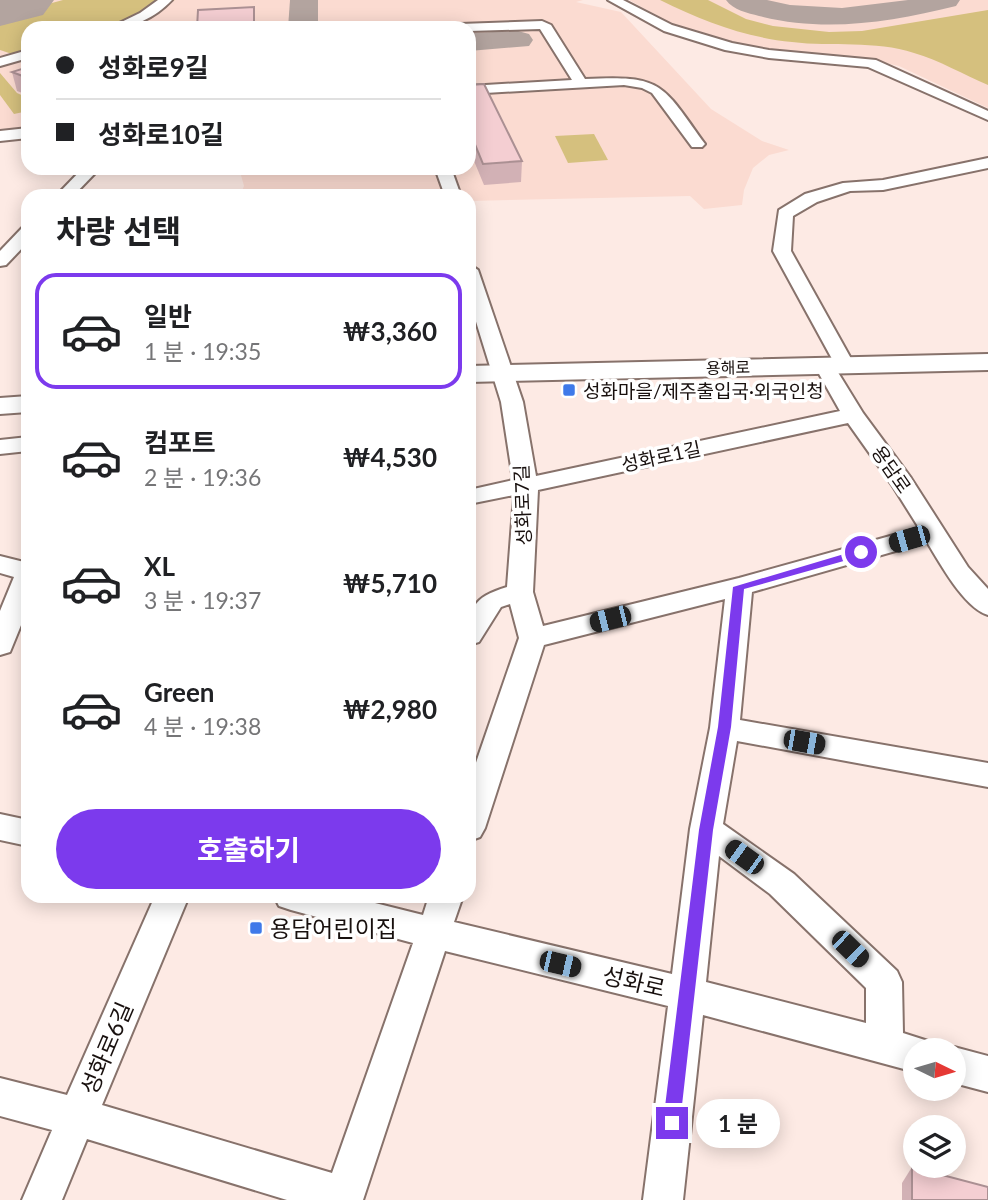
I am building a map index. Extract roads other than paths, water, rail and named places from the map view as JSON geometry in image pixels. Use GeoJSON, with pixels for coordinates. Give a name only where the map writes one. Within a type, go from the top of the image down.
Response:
{"type":"FeatureCollection","features":[{"type":"Feature","properties":{"kind":"main road","name":"용해로"},"geometry":{"type":"LineString","coordinates":[[476,374],[988,362]]}},
{"type":"Feature","properties":{"kind":"main road"},"geometry":{"type":"LineString","coordinates":[[0,406],[21,404]]}},
{"type":"Feature","properties":{"kind":"street"},"geometry":{"type":"LineString","coordinates":[[132,21],[166,0]]}},
{"type":"Feature","properties":{"kind":"street"},"geometry":{"type":"LineString","coordinates":[[614,0],[668,29],[730,47],[769,54],[871,63],[988,116]]}},
{"type":"Feature","properties":{"kind":"street"},"geometry":{"type":"LineString","coordinates":[[642,0],[691,24],[729,36],[785,45],[858,50],[897,58]]}},
{"type":"Feature","properties":{"kind":"street"},"geometry":{"type":"LineString","coordinates":[[476,28],[547,28],[581,83]]}},
{"type":"Feature","properties":{"kind":"street"},"geometry":{"type":"LineString","coordinates":[[0,62],[21,56]]}},
{"type":"Feature","properties":{"kind":"street"},"geometry":{"type":"LineString","coordinates":[[476,90],[581,83],[635,82],[653,86],[697,144]]}},
{"type":"Feature","properties":{"kind":"street","name":"용담로"},"geometry":{"type":"LineString","coordinates":[[988,163],[883,185],[849,186],[811,198],[785,214],[782,251],[834,364],[853,415],[959,573],[988,606]]}},
{"type":"Feature","properties":{"kind":"street"},"geometry":{"type":"LineString","coordinates":[[71,189],[85,175]]}},
{"type":"Feature","properties":{"kind":"street"},"geometry":{"type":"LineString","coordinates":[[0,261],[21,239]]}},
{"type":"Feature","properties":{"kind":"street","name":"성화로7길"},"geometry":{"type":"LineString","coordinates":[[476,290],[512,402],[526,486],[520,593],[533,638]]}},
{"type":"Feature","properties":{"kind":"street","name":"성화로1길"},"geometry":{"type":"LineString","coordinates":[[476,496],[853,415]]}},
{"type":"Feature","properties":{"kind":"street"},"geometry":{"type":"LineString","coordinates":[[0,447],[21,445]]}},
{"type":"Feature","properties":{"kind":"street"},"geometry":{"type":"LineString","coordinates":[[476,807],[533,638],[739,587],[934,532]]}},
{"type":"Feature","properties":{"kind":"street"},"geometry":{"type":"LineString","coordinates":[[0,564],[21,571]]}},
{"type":"Feature","properties":{"kind":"street"},"geometry":{"type":"LineString","coordinates":[[663,1200],[706,830],[725,727],[739,587]]}},
{"type":"Feature","properties":{"kind":"street"},"geometry":{"type":"LineString","coordinates":[[0,645],[21,591]]}},
{"type":"Feature","properties":{"kind":"street"},"geometry":{"type":"LineString","coordinates":[[476,625],[492,601],[520,593]]}},
{"type":"Feature","properties":{"kind":"street"},"geometry":{"type":"LineString","coordinates":[[725,727],[988,775]]}},
{"type":"Feature","properties":{"kind":"street"},"geometry":{"type":"LineString","coordinates":[[0,827],[21,832]]}},
{"type":"Feature","properties":{"kind":"street"},"geometry":{"type":"LineString","coordinates":[[706,830],[782,884],[884,982],[900,1049]]}},
{"type":"Feature","properties":{"kind":"street","name":"성화로6길"},"geometry":{"type":"LineString","coordinates":[[43,1200],[169,903]]}},
{"type":"Feature","properties":{"kind":"street","name":"성화로"},"geometry":{"type":"LineString","coordinates":[[317,903],[900,1049]]}},
{"type":"Feature","properties":{"kind":"street"},"geometry":{"type":"LineString","coordinates":[[0,1097],[77,1117],[343,1199],[444,903]]}},
{"type":"Feature","properties":{"kind":"street"},"geometry":{"type":"LineString","coordinates":[[966,1068],[988,1074]]}},
{"type":"Feature","properties":{"kind":"lane"},"geometry":{"type":"LineString","coordinates":[[0,136],[21,134]]}},
{"type":"Feature","properties":{"kind":"place","name":"성화마을/제주출입국·외국인청"},"geometry":{"type":"Point","coordinates":[569,390]}},
{"type":"Feature","properties":{"kind":"place","name":"용담어린이집"},"geometry":{"type":"Point","coordinates":[256,928]}}]}
